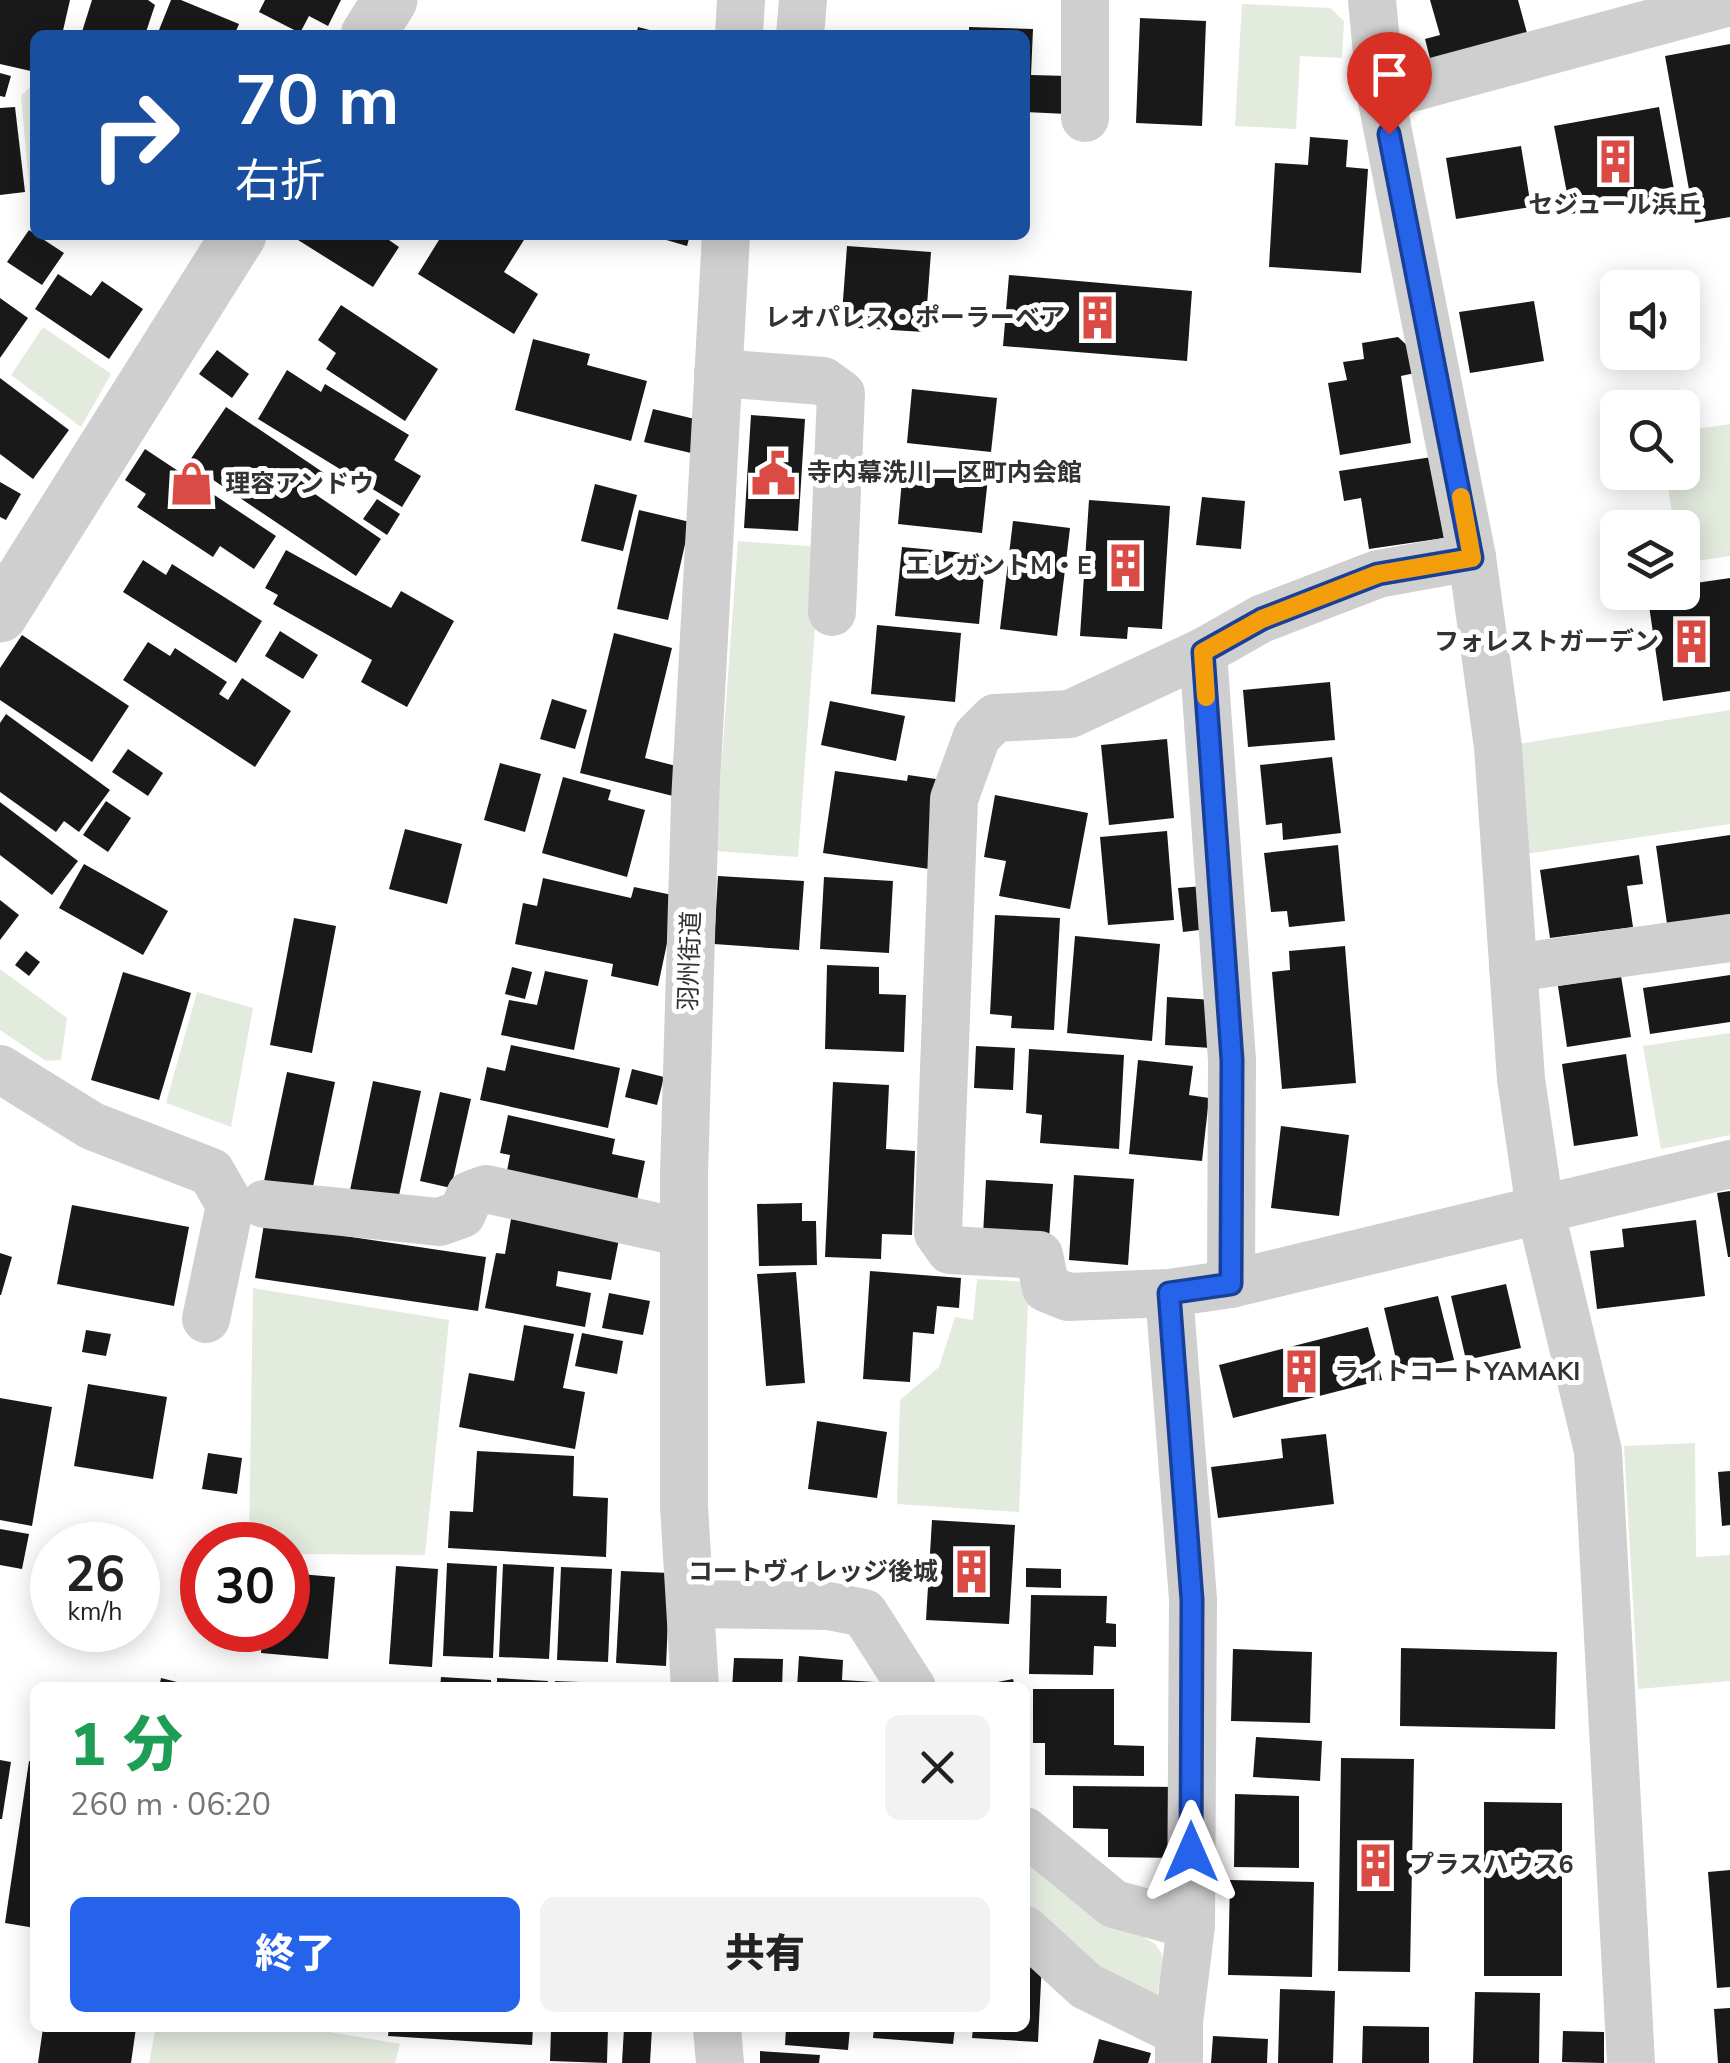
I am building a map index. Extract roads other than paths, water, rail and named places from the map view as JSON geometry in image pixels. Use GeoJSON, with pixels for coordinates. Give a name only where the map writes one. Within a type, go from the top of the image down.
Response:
{"type":"FeatureCollection","features":[{"type":"Feature","properties":{"kind":"street"},"geometry":{"type":"LineString","coordinates":[[371,30],[390,0]]}},
{"type":"Feature","properties":{"kind":"street"},"geometry":{"type":"LineString","coordinates":[[739,30],[741,0]]}},
{"type":"Feature","properties":{"kind":"street"},"geometry":{"type":"LineString","coordinates":[[800,30],[803,0]]}},
{"type":"Feature","properties":{"kind":"street"},"geometry":{"type":"LineString","coordinates":[[1084,118],[1086,0]]}},
{"type":"Feature","properties":{"kind":"street"},"geometry":{"type":"LineString","coordinates":[[1372,0],[1381,96],[1472,558],[1498,747],[1521,1079],[1540,1209],[1598,1452],[1630,2063]]}},
{"type":"Feature","properties":{"kind":"street"},"geometry":{"type":"LineString","coordinates":[[1381,96],[1730,2]]}},
{"type":"Feature","properties":{"kind":"street"},"geometry":{"type":"LineString","coordinates":[[0,615],[236,240]]}},
{"type":"Feature","properties":{"kind":"street","name":"羽州街道"},"geometry":{"type":"LineString","coordinates":[[695,1682],[684,1506],[684,1233],[695,802],[726,240]]}},
{"type":"Feature","properties":{"kind":"street"},"geometry":{"type":"LineString","coordinates":[[718,373],[823,381],[841,394],[832,612]]}},
{"type":"Feature","properties":{"kind":"street"},"geometry":{"type":"LineString","coordinates":[[1472,558],[1378,574],[1262,619],[1203,652],[1070,714],[995,718],[977,736],[954,799],[938,1233],[950,1250],[1039,1255],[1046,1288],[1068,1297],[1169,1293],[1231,1284],[1730,1164]]}},
{"type":"Feature","properties":{"kind":"street"},"geometry":{"type":"LineString","coordinates":[[1203,652],[1232,1060],[1231,1284]]}},
{"type":"Feature","properties":{"kind":"street"},"geometry":{"type":"LineString","coordinates":[[1512,968],[1730,938]]}},
{"type":"Feature","properties":{"kind":"street"},"geometry":{"type":"LineString","coordinates":[[0,1069],[92,1126],[211,1172],[230,1205],[206,1319]]}},
{"type":"Feature","properties":{"kind":"street"},"geometry":{"type":"LineString","coordinates":[[264,1204],[440,1222],[462,1214],[470,1196],[486,1189],[684,1233]]}},
{"type":"Feature","properties":{"kind":"street"},"geometry":{"type":"LineString","coordinates":[[1030,1935],[1086,1986],[1179,2047],[1190,1924],[1192,1600],[1169,1293]]}},
{"type":"Feature","properties":{"kind":"street"},"geometry":{"type":"LineString","coordinates":[[691,1604],[829,1606],[864,1613],[908,1682]]}},
{"type":"Feature","properties":{"kind":"street"},"geometry":{"type":"LineString","coordinates":[[1030,1835],[1114,1904],[1190,1924]]}},
{"type":"Feature","properties":{"kind":"street"},"geometry":{"type":"LineString","coordinates":[[717,2032],[720,2063]]}},
{"type":"Feature","properties":{"kind":"place","name":"セジュール浜丘"},"geometry":{"type":"Point","coordinates":[1615,161]}},
{"type":"Feature","properties":{"kind":"place","name":"レオパレス・ポーラーベア"},"geometry":{"type":"Point","coordinates":[1098,318]}},
{"type":"Feature","properties":{"kind":"place","name":"寺内幕洗川一区町内会館"},"geometry":{"type":"Point","coordinates":[774,473]}},
{"type":"Feature","properties":{"kind":"place","name":"理容アンドウ"},"geometry":{"type":"Point","coordinates":[192,484]}},
{"type":"Feature","properties":{"kind":"place","name":"エレガントM・E"},"geometry":{"type":"Point","coordinates":[1125,566]}},
{"type":"Feature","properties":{"kind":"place","name":"フォレストガーデン"},"geometry":{"type":"Point","coordinates":[1692,642]}},
{"type":"Feature","properties":{"kind":"place","name":"ライトコートYAMAKI"},"geometry":{"type":"Point","coordinates":[1301,1372]}},
{"type":"Feature","properties":{"kind":"place","name":"コートヴィレッジ後城"},"geometry":{"type":"Point","coordinates":[971,1572]}},
{"type":"Feature","properties":{"kind":"place","name":"プラスハウス6"},"geometry":{"type":"Point","coordinates":[1376,1865]}}]}
